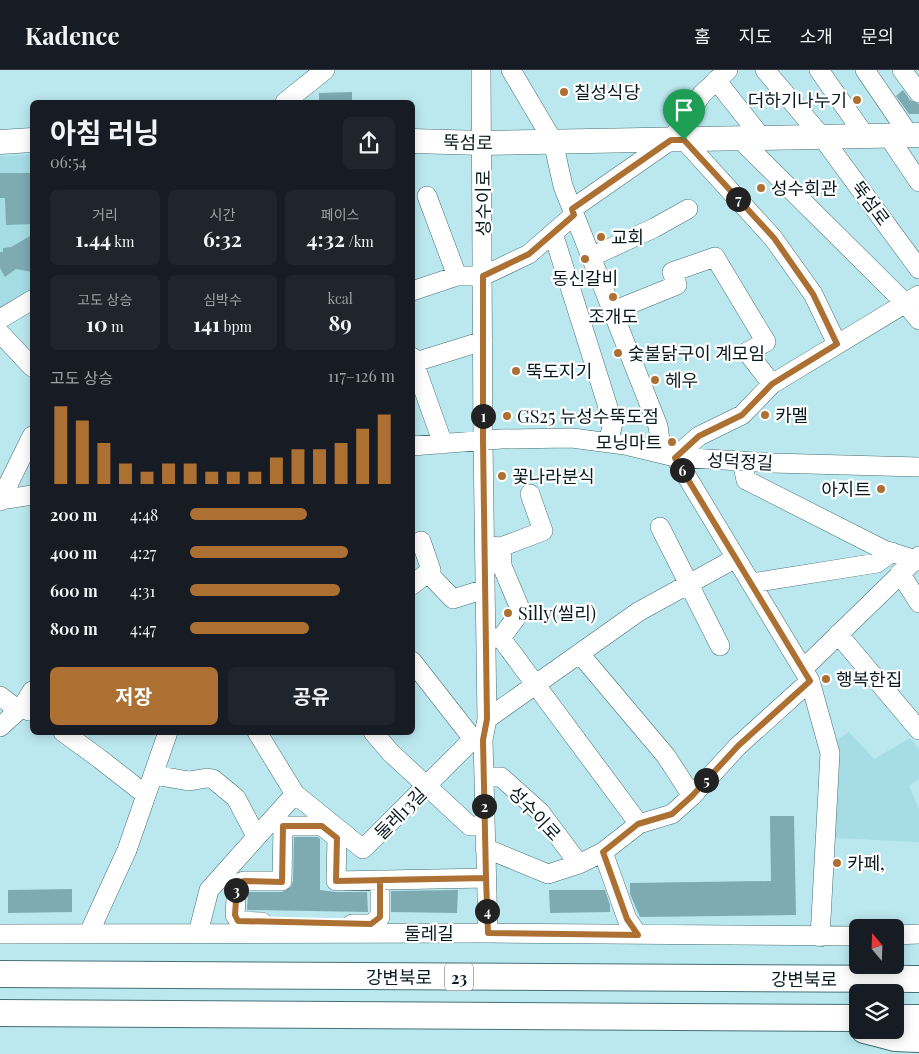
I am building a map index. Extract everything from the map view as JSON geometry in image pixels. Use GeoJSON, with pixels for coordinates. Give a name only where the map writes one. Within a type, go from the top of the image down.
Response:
{"type":"FeatureCollection","features":[{"type":"Feature","properties":{"kind":"highway","name":"강변북로"},"geometry":{"type":"LineString","coordinates":[[0,974],[916,979]]}},
{"type":"Feature","properties":{"kind":"highway","name":"23"},"geometry":{"type":"LineString","coordinates":[[0,1012],[822,1018],[849,1026]]}},
{"type":"Feature","properties":{"kind":"highway"},"geometry":{"type":"LineString","coordinates":[[822,1018],[849,1018]]}},
{"type":"Feature","properties":{"kind":"highway"},"geometry":{"type":"LineString","coordinates":[[904,1018],[919,1018]]}},
{"type":"Feature","properties":{"kind":"highway"},"geometry":{"type":"LineString","coordinates":[[904,1038],[919,1039]]}},
{"type":"Feature","properties":{"kind":"main road","name":"뚝섬로"},"geometry":{"type":"LineString","coordinates":[[415,141],[483,143],[896,136]]}},
{"type":"Feature","properties":{"kind":"main road"},"geometry":{"type":"LineString","coordinates":[[0,142],[30,140]]}},
{"type":"Feature","properties":{"kind":"street"},"geometry":{"type":"LineString","coordinates":[[288,100],[325,70]]}},
{"type":"Feature","properties":{"kind":"street","name":"성수이로"},"geometry":{"type":"LineString","coordinates":[[482,70],[483,441],[493,547],[485,589],[493,638],[487,719],[478,740],[484,777],[488,933]]}},
{"type":"Feature","properties":{"kind":"street"},"geometry":{"type":"LineString","coordinates":[[511,70],[553,141],[563,186],[658,426],[668,456],[736,558],[807,675],[830,753],[820,937]]}},
{"type":"Feature","properties":{"kind":"street"},"geometry":{"type":"LineString","coordinates":[[764,70],[822,137]]}},
{"type":"Feature","properties":{"kind":"street"},"geometry":{"type":"LineString","coordinates":[[819,70],[896,136]]}},
{"type":"Feature","properties":{"kind":"street"},"geometry":{"type":"LineString","coordinates":[[865,70],[919,182]]}},
{"type":"Feature","properties":{"kind":"street"},"geometry":{"type":"LineString","coordinates":[[902,70],[919,93]]}},
{"type":"Feature","properties":{"kind":"street"},"geometry":{"type":"LineString","coordinates":[[415,289],[456,276],[483,276],[529,254],[554,233],[573,212],[677,140],[702,94],[722,75],[751,138],[912,299],[919,320]]}},
{"type":"Feature","properties":{"kind":"street","name":"뚝섬로"},"geometry":{"type":"LineString","coordinates":[[822,137],[919,269]]}},
{"type":"Feature","properties":{"kind":"street"},"geometry":{"type":"LineString","coordinates":[[677,140],[774,238],[813,294],[837,344]]}},
{"type":"Feature","properties":{"kind":"street"},"geometry":{"type":"LineString","coordinates":[[427,196],[456,276]]}},
{"type":"Feature","properties":{"kind":"street"},"geometry":{"type":"LineString","coordinates":[[591,257],[654,228],[688,209]]}},
{"type":"Feature","properties":{"kind":"street"},"geometry":{"type":"LineString","coordinates":[[554,233],[613,423],[608,443]]}},
{"type":"Feature","properties":{"kind":"street"},"geometry":{"type":"LineString","coordinates":[[613,311],[677,285],[672,272],[715,256],[766,342],[747,352],[772,384]]}},
{"type":"Feature","properties":{"kind":"street"},"geometry":{"type":"LineString","coordinates":[[668,456],[699,436],[742,415],[772,384],[912,299]]}},
{"type":"Feature","properties":{"kind":"street"},"geometry":{"type":"LineString","coordinates":[[0,319],[30,301]]}},
{"type":"Feature","properties":{"kind":"street"},"geometry":{"type":"LineString","coordinates":[[0,333],[30,365]]}},
{"type":"Feature","properties":{"kind":"street"},"geometry":{"type":"LineString","coordinates":[[415,359],[483,341]]}},
{"type":"Feature","properties":{"kind":"street"},"geometry":{"type":"LineString","coordinates":[[415,365],[444,444]]}},
{"type":"Feature","properties":{"kind":"street","name":"성덕정길"},"geometry":{"type":"LineString","coordinates":[[415,446],[572,438],[608,443],[668,456],[742,461],[919,467]]}},
{"type":"Feature","properties":{"kind":"street"},"geometry":{"type":"LineString","coordinates":[[1,499],[30,440]]}},
{"type":"Feature","properties":{"kind":"street"},"geometry":{"type":"LineString","coordinates":[[742,461],[746,480],[892,552],[917,559]]}},
{"type":"Feature","properties":{"kind":"street"},"geometry":{"type":"LineString","coordinates":[[530,494],[543,531],[493,547],[521,611],[493,638],[536,686],[638,824]]}},
{"type":"Feature","properties":{"kind":"street"},"geometry":{"type":"LineString","coordinates":[[1,499],[30,495]]}},
{"type":"Feature","properties":{"kind":"street"},"geometry":{"type":"LineString","coordinates":[[660,527],[720,646]]}},
{"type":"Feature","properties":{"kind":"street"},"geometry":{"type":"LineString","coordinates":[[418,576],[431,570],[421,541]]}},
{"type":"Feature","properties":{"kind":"street"},"geometry":{"type":"LineString","coordinates":[[752,584],[877,563],[892,552]]}},
{"type":"Feature","properties":{"kind":"street"},"geometry":{"type":"LineString","coordinates":[[487,719],[638,612],[736,558]]}},
{"type":"Feature","properties":{"kind":"street"},"geometry":{"type":"LineString","coordinates":[[485,848],[548,874],[579,864],[603,852],[638,824],[672,814],[692,796],[807,675],[838,634],[900,573],[917,559]]}},
{"type":"Feature","properties":{"kind":"street"},"geometry":{"type":"LineString","coordinates":[[900,573],[919,603]]}},
{"type":"Feature","properties":{"kind":"street"},"geometry":{"type":"LineString","coordinates":[[418,576],[453,599],[485,589]]}},
{"type":"Feature","properties":{"kind":"street"},"geometry":{"type":"LineString","coordinates":[[838,634],[919,730]]}},
{"type":"Feature","properties":{"kind":"street"},"geometry":{"type":"LineString","coordinates":[[580,654],[666,756],[692,796]]}},
{"type":"Feature","properties":{"kind":"street"},"geometry":{"type":"LineString","coordinates":[[415,665],[478,740]]}},
{"type":"Feature","properties":{"kind":"street"},"geometry":{"type":"LineString","coordinates":[[0,696],[13,706],[27,710]]}},
{"type":"Feature","properties":{"kind":"street"},"geometry":{"type":"LineString","coordinates":[[0,727],[27,710]]}},
{"type":"Feature","properties":{"kind":"street"},"geometry":{"type":"LineString","coordinates":[[67,735],[146,795]]}},
{"type":"Feature","properties":{"kind":"street"},"geometry":{"type":"LineString","coordinates":[[90,934],[127,850],[167,735]]}},
{"type":"Feature","properties":{"kind":"street"},"geometry":{"type":"LineString","coordinates":[[198,933],[208,890],[294,794],[260,735]]}},
{"type":"Feature","properties":{"kind":"street"},"geometry":{"type":"LineString","coordinates":[[376,735],[426,786],[470,826],[484,826]]}},
{"type":"Feature","properties":{"kind":"street","name":"둘레13길"},"geometry":{"type":"LineString","coordinates":[[294,794],[363,849],[426,786],[478,740]]}},
{"type":"Feature","properties":{"kind":"street"},"geometry":{"type":"LineString","coordinates":[[154,775],[189,781],[213,779],[236,798],[256,836]]}},
{"type":"Feature","properties":{"kind":"street","name":"성수이로"},"geometry":{"type":"LineString","coordinates":[[484,777],[501,777],[540,812],[579,864]]}},
{"type":"Feature","properties":{"kind":"street"},"geometry":{"type":"LineString","coordinates":[[380,880],[380,917],[371,924],[238,921],[235,915],[237,884],[244,881],[282,882],[283,826],[322,826],[337,838],[336,881],[380,880],[486,878]]}},
{"type":"Feature","properties":{"kind":"street"},"geometry":{"type":"LineString","coordinates":[[603,852],[627,919],[638,935]]}},
{"type":"Feature","properties":{"kind":"street","name":"둘레길"},"geometry":{"type":"LineString","coordinates":[[0,934],[488,933],[849,936]]}},
{"type":"Feature","properties":{"kind":"street"},"geometry":{"type":"LineString","coordinates":[[904,935],[919,934]]}},
{"type":"Feature","properties":{"kind":"shaded area"},"geometry":{"type":"Polygon","coordinates":[[[30,155],[30,293],[0,310],[0,156],[30,155]]]}},
{"type":"Feature","properties":{"kind":"shaded area"},"geometry":{"type":"Polygon","coordinates":[[[849,732],[874,759],[910,738],[919,749],[919,779],[909,786],[919,809],[919,842],[833,838],[837,740],[849,732]]]}},
{"type":"Feature","properties":{"kind":"building"},"geometry":{"type":"Polygon","coordinates":[[[903,90],[910,100],[919,104],[919,114],[909,114],[896,96],[903,90]]]}},
{"type":"Feature","properties":{"kind":"building"},"geometry":{"type":"Polygon","coordinates":[[[352,92],[352,100],[319,100],[319,93],[352,92]]]}},
{"type":"Feature","properties":{"kind":"building"},"geometry":{"type":"Polygon","coordinates":[[[0,173],[30,173],[30,224],[6,225],[5,198],[0,198],[0,173]]]}},
{"type":"Feature","properties":{"kind":"building"},"geometry":{"type":"Polygon","coordinates":[[[30,236],[30,272],[16,269],[5,277],[0,268],[0,252],[3,252],[3,248],[11,247],[30,236]]]}},
{"type":"Feature","properties":{"kind":"building"},"geometry":{"type":"Polygon","coordinates":[[[770,816],[794,816],[796,915],[640,917],[630,894],[630,883],[771,881],[770,816]]]}},
{"type":"Feature","properties":{"kind":"building"},"geometry":{"type":"Polygon","coordinates":[[[294,837],[318,837],[320,839],[320,890],[367,892],[368,912],[247,910],[248,892],[282,892],[291,887],[293,881],[294,837]]]}},
{"type":"Feature","properties":{"kind":"building"},"geometry":{"type":"Polygon","coordinates":[[[72,889],[72,912],[8,913],[8,890],[72,889]]]}},
{"type":"Feature","properties":{"kind":"building"},"geometry":{"type":"Polygon","coordinates":[[[458,890],[457,913],[391,912],[391,891],[458,890]]]}},
{"type":"Feature","properties":{"kind":"building"},"geometry":{"type":"Polygon","coordinates":[[[549,890],[605,890],[610,905],[610,912],[550,913],[549,890]]]}},
{"type":"Feature","properties":{"kind":"place","name":"칠성식당"},"geometry":{"type":"Point","coordinates":[564,92]}},
{"type":"Feature","properties":{"kind":"place","name":"더하기나누기"},"geometry":{"type":"Point","coordinates":[857,100]}},
{"type":"Feature","properties":{"kind":"place","name":"성수회관"},"geometry":{"type":"Point","coordinates":[761,188]}},
{"type":"Feature","properties":{"kind":"place","name":"교회"},"geometry":{"type":"Point","coordinates":[601,237]}},
{"type":"Feature","properties":{"kind":"place","name":"동신갈비"},"geometry":{"type":"Point","coordinates":[585,259]}},
{"type":"Feature","properties":{"kind":"place","name":"조개도"},"geometry":{"type":"Point","coordinates":[613,297]}},
{"type":"Feature","properties":{"kind":"place","name":"숯불닭구이 계모임"},"geometry":{"type":"Point","coordinates":[618,353]}},
{"type":"Feature","properties":{"kind":"place","name":"뚝도지기"},"geometry":{"type":"Point","coordinates":[516,371]}},
{"type":"Feature","properties":{"kind":"place","name":"헤우"},"geometry":{"type":"Point","coordinates":[655,380]}},
{"type":"Feature","properties":{"kind":"place","name":"카멜"},"geometry":{"type":"Point","coordinates":[765,415]}},
{"type":"Feature","properties":{"kind":"place","name":"GS25 뉴성수뚝도점"},"geometry":{"type":"Point","coordinates":[507,416]}},
{"type":"Feature","properties":{"kind":"place","name":"모닝마트"},"geometry":{"type":"Point","coordinates":[672,442]}},
{"type":"Feature","properties":{"kind":"place","name":"꽃나라분식"},"geometry":{"type":"Point","coordinates":[502,476]}},
{"type":"Feature","properties":{"kind":"place","name":"아지트"},"geometry":{"type":"Point","coordinates":[881,489]}},
{"type":"Feature","properties":{"kind":"place","name":"Silly(씰리)"},"geometry":{"type":"Point","coordinates":[508,613]}},
{"type":"Feature","properties":{"kind":"place","name":"행복한집"},"geometry":{"type":"Point","coordinates":[826,679]}},
{"type":"Feature","properties":{"kind":"place","name":"카페,"},"geometry":{"type":"Point","coordinates":[837,863]}},
{"type":"Feature","properties":{"kind":"route"},"geometry":{"type":"LineString","coordinates":[[684,140],[671,140],[572,209],[574,215],[529,254],[483,276],[487,719],[483,740],[486,878],[380,880],[380,917],[371,924],[238,921],[235,915],[237,884],[244,881],[282,882],[283,826],[322,826],[337,838],[336,881],[486,878],[488,933],[638,935],[627,919],[603,852],[638,824],[672,814],[692,796],[738,746],[810,681],[675,458],[699,436],[742,415],[772,384],[837,344],[813,294],[774,238],[684,140]]}}]}
